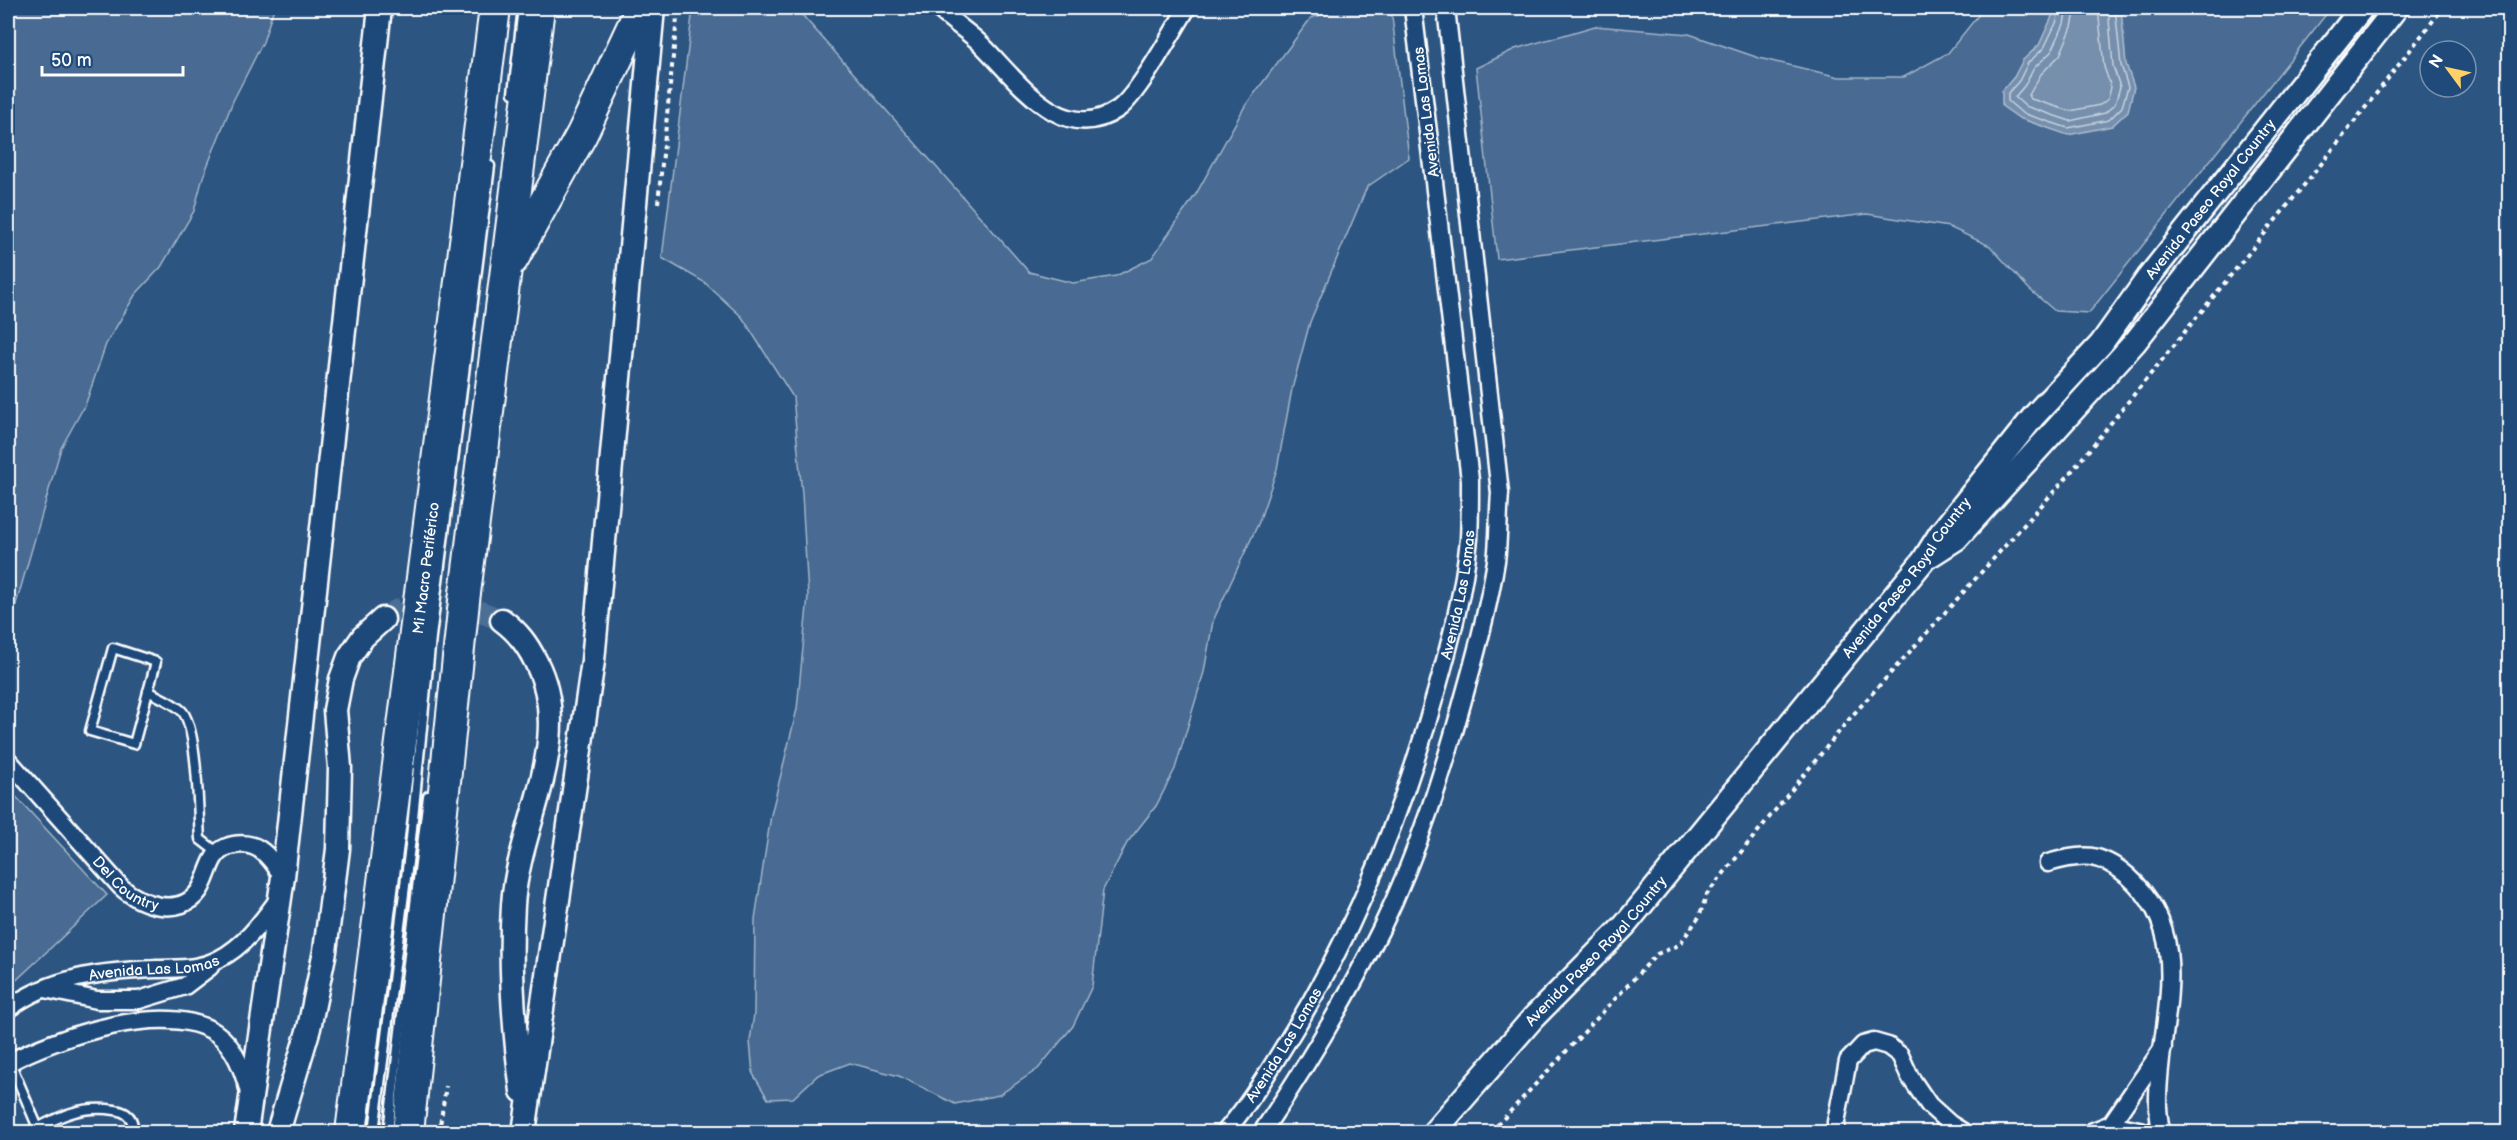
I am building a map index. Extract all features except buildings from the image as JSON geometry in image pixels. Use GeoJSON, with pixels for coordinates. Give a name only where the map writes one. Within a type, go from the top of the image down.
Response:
{"type":"FeatureCollection","features":[{"type":"Feature","properties":{"kind":"highway"},"geometry":{"type":"LineString","coordinates":[[351,1132],[495,8]]}},
{"type":"Feature","properties":{"kind":"highway"},"geometry":{"type":"LineString","coordinates":[[408,1132],[464,601],[538,8]]}},
{"type":"Feature","properties":{"kind":"highway"},"geometry":{"type":"LineString","coordinates":[[505,272],[582,134],[641,8]]}},
{"type":"Feature","properties":{"kind":"main road"},"geometry":{"type":"LineString","coordinates":[[246,1132],[282,887],[380,8]]}},
{"type":"Feature","properties":{"kind":"main road"},"geometry":{"type":"LineString","coordinates":[[525,1127],[593,661],[653,8]]}},
{"type":"Feature","properties":{"kind":"main road","name":"Avenida Paseo Royal Country"},"geometry":{"type":"LineString","coordinates":[[1434,1132],[1533,1018],[1625,925],[1923,561],[1940,534],[2034,416],[2101,344],[2148,278],[2362,8]]}},
{"type":"Feature","properties":{"kind":"main road"},"geometry":{"type":"LineString","coordinates":[[1923,561],[1956,539],[2134,342],[2396,8]]}},
{"type":"Feature","properties":{"kind":"main road"},"geometry":{"type":"LineString","coordinates":[[2274,117],[2296,135]]}},
{"type":"Feature","properties":{"kind":"main road"},"geometry":{"type":"LineString","coordinates":[[278,1132],[309,1029],[325,951],[338,849],[340,768],[334,710],[349,657],[363,637],[383,619]]}},
{"type":"Feature","properties":{"kind":"main road"},"geometry":{"type":"LineString","coordinates":[[502,620],[514,628],[526,642],[542,673],[549,700],[550,728],[540,789],[522,856],[513,902],[514,1010],[525,1127]]}},
{"type":"Feature","properties":{"kind":"street"},"geometry":{"type":"LineString","coordinates":[[938,8],[965,28],[1038,100],[1057,115],[1076,121],[1098,118],[1118,109],[1135,90],[1187,8]]}},
{"type":"Feature","properties":{"kind":"street","name":"Avenida Las Lomas"},"geometry":{"type":"LineString","coordinates":[[1225,1132],[1275,1062],[1318,992],[1356,915],[1395,821],[1428,723],[1455,625],[1468,539],[1470,480],[1413,8]]}},
{"type":"Feature","properties":{"kind":"street","name":"Avenida Las Lomas"},"geometry":{"type":"LineString","coordinates":[[1262,1132],[1298,1079],[1340,1008],[1382,927],[1422,828],[1452,743],[1478,645],[1496,560],[1500,493],[1446,8]]}},
{"type":"Feature","properties":{"kind":"street","name":"Del Country"},"geometry":{"type":"LineString","coordinates":[[8,760],[121,887],[132,897],[146,904],[162,906],[188,901],[198,893],[218,853]]}},
{"type":"Feature","properties":{"kind":"street"},"geometry":{"type":"LineString","coordinates":[[218,853],[224,847],[235,845],[255,847],[268,856],[282,887]]}},
{"type":"Feature","properties":{"kind":"street"},"geometry":{"type":"LineString","coordinates":[[2048,863],[2074,855],[2096,856],[2119,868],[2139,886],[2155,911],[2167,948],[2171,986],[2158,1105],[2161,1132]]}},
{"type":"Feature","properties":{"kind":"street","name":"Avenida Las Lomas"},"geometry":{"type":"LineString","coordinates":[[8,1009],[51,985],[100,974],[182,970],[201,967],[220,959],[241,944],[282,887]]}},
{"type":"Feature","properties":{"kind":"street"},"geometry":{"type":"LineString","coordinates":[[42,989],[97,1000],[139,1000],[185,986],[220,959]]}},
{"type":"Feature","properties":{"kind":"street"},"geometry":{"type":"LineString","coordinates":[[149,997],[149,1020]]}},
{"type":"Feature","properties":{"kind":"street"},"geometry":{"type":"LineString","coordinates":[[9,1062],[72,1036],[115,1025],[149,1020],[180,1021],[216,1033],[236,1057],[250,1094]]}},
{"type":"Feature","properties":{"kind":"street"},"geometry":{"type":"LineString","coordinates":[[1836,1132],[1848,1061],[1863,1045],[1874,1042],[1888,1046],[1900,1055],[1910,1077],[1929,1105],[1950,1124],[1963,1132]]}},
{"type":"Feature","properties":{"kind":"street"},"geometry":{"type":"LineString","coordinates":[[2111,1124],[2164,1046]]}},
{"type":"Feature","properties":{"kind":"street"},"geometry":{"type":"LineString","coordinates":[[2091,1132],[2111,1124],[2148,1132]]}},
{"type":"Feature","properties":{"kind":"lane"},"geometry":{"type":"LineString","coordinates":[[512,102],[524,8]]}},
{"type":"Feature","properties":{"kind":"lane","name":"Mi Macro Periférico"},"geometry":{"type":"LineString","coordinates":[[374,1132],[411,838],[431,637],[490,162]]}},
{"type":"Feature","properties":{"kind":"lane"},"geometry":{"type":"LineString","coordinates":[[112,648],[156,662],[148,691],[134,744],[90,731],[112,648]]}},
{"type":"Feature","properties":{"kind":"lane"},"geometry":{"type":"LineString","coordinates":[[148,691],[183,711],[190,725],[194,750],[200,840],[218,853]]}},
{"type":"Feature","properties":{"kind":"lane"},"geometry":{"type":"LineString","coordinates":[[388,1132],[429,789]]}},
{"type":"Feature","properties":{"kind":"lane"},"geometry":{"type":"LineString","coordinates":[[9,1062],[34,1130],[66,1114],[90,1107],[124,1112],[131,1118],[133,1132]]}},
{"type":"Feature","properties":{"kind":"path"},"geometry":{"type":"LineString","coordinates":[[1491,1132],[1657,954],[1679,945],[1699,917],[1707,894],[1851,717],[2067,477],[2326,158],[2443,8]]}},
{"type":"Feature","properties":{"kind":"path"},"geometry":{"type":"LineString","coordinates":[[439,1132],[446,1086]]}},
{"type":"Feature","properties":{"kind":"shaded area"},"geometry":{"type":"Polygon","coordinates":[[[8,8],[274,8],[263,42],[233,101],[203,177],[194,211],[161,267],[135,295],[106,344],[86,403],[61,448],[8,632],[8,8]]]}},
{"type":"Feature","properties":{"kind":"shaded area"},"geometry":{"type":"Polygon","coordinates":[[[693,8],[796,8],[1029,272],[1073,283],[1116,276],[1152,258],[1196,194],[1245,106],[1311,18],[1343,8],[1391,8],[1409,158],[1367,187],[1310,322],[1292,389],[1277,469],[1259,522],[1213,621],[1204,672],[1175,769],[1156,806],[1127,843],[1103,890],[1092,986],[1073,1026],[1038,1069],[999,1095],[955,1104],[899,1076],[850,1063],[818,1075],[793,1098],[768,1099],[753,1074],[750,1041],[754,1014],[755,919],[771,815],[797,709],[808,596],[793,397],[742,317],[704,282],[662,258],[693,8]]]}},
{"type":"Feature","properties":{"kind":"shaded area"},"geometry":{"type":"Polygon","coordinates":[[[1984,8],[2326,8],[2328,12],[2089,313],[2055,311],[2029,289],[1990,246],[1949,227],[1867,214],[1497,259],[1476,68],[1515,49],[1595,26],[1689,34],[1759,58],[1839,77],[1904,77],[1948,53],[1984,8]]]}},
{"type":"Feature","properties":{"kind":"shaded area"},"geometry":{"type":"Polygon","coordinates":[[[8,788],[107,895],[8,988],[8,788]]]}},
{"type":"Feature","properties":{"kind":"water"},"geometry":{"type":"Polygon","coordinates":[[[2054,8],[2121,8],[2126,64],[2134,87],[2128,111],[2112,126],[2068,135],[2019,118],[2002,106],[2002,91],[2014,77],[2023,60],[2039,45],[2054,8]]]}},
{"type":"Feature","properties":{"kind":"tunnel"},"geometry":{"type":"LineString","coordinates":[[383,619],[405,607],[432,603],[456,606],[502,620]]}}]}
